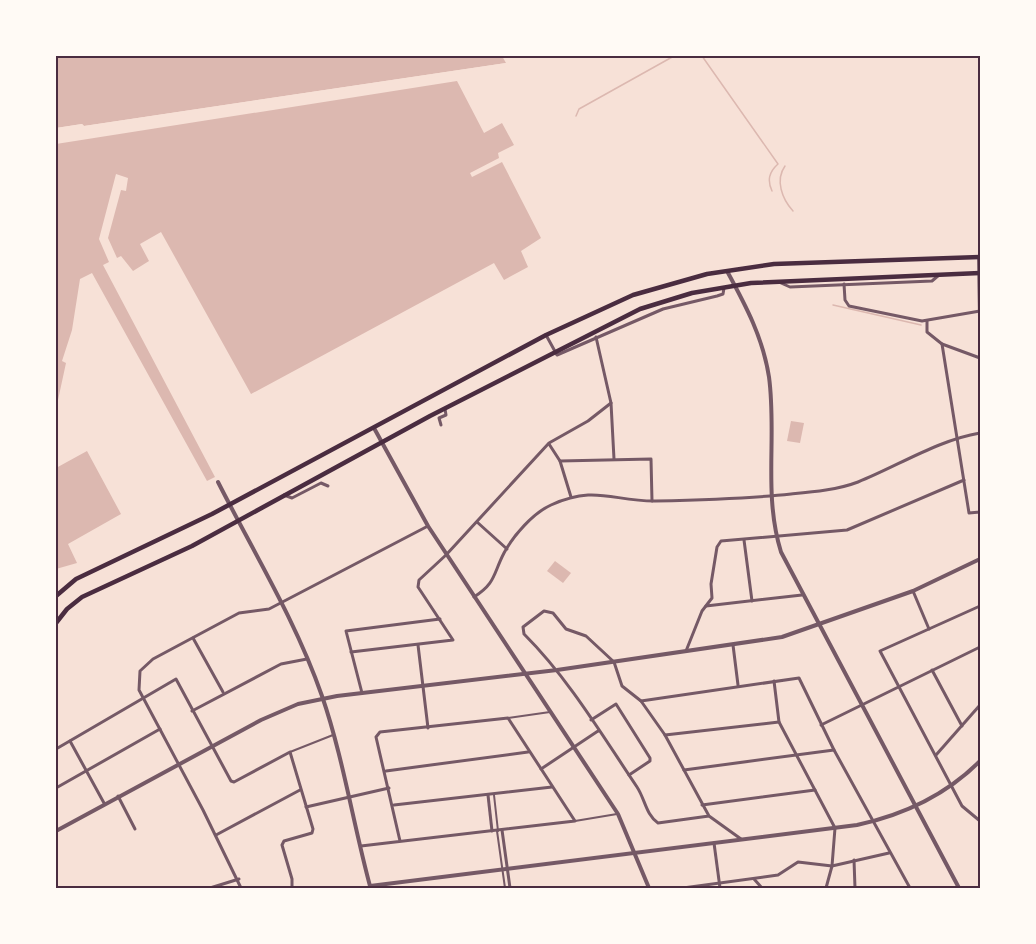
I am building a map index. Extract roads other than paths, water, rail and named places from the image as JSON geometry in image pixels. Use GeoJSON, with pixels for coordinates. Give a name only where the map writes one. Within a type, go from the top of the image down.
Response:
{"type":"FeatureCollection","features":[{"type":"Feature","properties":{"kind":"highway"},"geometry":{"type":"LineString","coordinates":[[56,596],[76,579],[230,505],[546,335],[633,295],[727,271],[820,261],[980,257]]}},
{"type":"Feature","properties":{"kind":"highway"},"geometry":{"type":"LineString","coordinates":[[56,623],[66,609],[82,597],[224,528],[283,494],[554,350],[640,309],[725,286],[774,281],[980,273]]}},
{"type":"Feature","properties":{"kind":"street"},"geometry":{"type":"LineString","coordinates":[[980,257],[981,317]]}},
{"type":"Feature","properties":{"kind":"street"},"geometry":{"type":"LineString","coordinates":[[727,271],[760,338],[769,380],[770,496],[776,538],[786,565],[959,888]]}},
{"type":"Feature","properties":{"kind":"street"},"geometry":{"type":"LineString","coordinates":[[774,281],[790,286],[932,281],[940,274]]}},
{"type":"Feature","properties":{"kind":"street"},"geometry":{"type":"LineString","coordinates":[[844,284],[845,300],[849,306],[927,321],[980,311]]}},
{"type":"Feature","properties":{"kind":"street"},"geometry":{"type":"LineString","coordinates":[[546,335],[557,355],[663,309],[723,294],[725,286]]}},
{"type":"Feature","properties":{"kind":"street"},"geometry":{"type":"LineString","coordinates":[[927,321],[927,332],[942,344],[981,358]]}},
{"type":"Feature","properties":{"kind":"street"},"geometry":{"type":"LineString","coordinates":[[596,337],[611,404],[614,459]]}},
{"type":"Feature","properties":{"kind":"street"},"geometry":{"type":"LineString","coordinates":[[942,344],[969,513],[981,512]]}},
{"type":"Feature","properties":{"kind":"street"},"geometry":{"type":"LineString","coordinates":[[351,652],[453,640],[417,583],[446,555],[549,443],[588,421],[611,404]]}},
{"type":"Feature","properties":{"kind":"street"},"geometry":{"type":"LineString","coordinates":[[441,425],[439,418],[446,415],[445,408]]}},
{"type":"Feature","properties":{"kind":"street"},"geometry":{"type":"LineString","coordinates":[[374,428],[446,555],[618,814],[650,888]]}},
{"type":"Feature","properties":{"kind":"street"},"geometry":{"type":"LineString","coordinates":[[474,597],[487,589],[494,580],[507,549],[542,510],[571,497],[600,493],[652,501],[770,496],[847,485],[957,437],[981,433]]}},
{"type":"Feature","properties":{"kind":"street"},"geometry":{"type":"LineString","coordinates":[[549,443],[560,461],[571,497]]}},
{"type":"Feature","properties":{"kind":"street"},"geometry":{"type":"LineString","coordinates":[[560,461],[651,459],[652,501]]}},
{"type":"Feature","properties":{"kind":"street"},"geometry":{"type":"LineString","coordinates":[[686,651],[706,606],[712,598],[711,584],[721,541],[847,530],[964,480]]}},
{"type":"Feature","properties":{"kind":"street"},"geometry":{"type":"LineString","coordinates":[[218,482],[281,602],[308,659],[323,698],[370,887],[874,822],[915,807],[951,785],[981,761]]}},
{"type":"Feature","properties":{"kind":"street"},"geometry":{"type":"LineString","coordinates":[[283,494],[292,498],[321,483],[328,486]]}},
{"type":"Feature","properties":{"kind":"street"},"geometry":{"type":"LineString","coordinates":[[476,522],[507,549]]}},
{"type":"Feature","properties":{"kind":"street"},"geometry":{"type":"LineString","coordinates":[[241,888],[239,879],[139,690],[138,680],[146,664],[239,613],[269,609],[428,526]]}},
{"type":"Feature","properties":{"kind":"street"},"geometry":{"type":"LineString","coordinates":[[744,539],[752,601]]}},
{"type":"Feature","properties":{"kind":"street"},"geometry":{"type":"LineString","coordinates":[[56,831],[104,802],[284,710],[323,698],[557,670],[782,637],[819,626],[913,591],[981,559]]}},
{"type":"Feature","properties":{"kind":"street"},"geometry":{"type":"LineString","coordinates":[[913,591],[929,629]]}},
{"type":"Feature","properties":{"kind":"street"},"geometry":{"type":"LineString","coordinates":[[706,606],[802,595]]}},
{"type":"Feature","properties":{"kind":"street"},"geometry":{"type":"LineString","coordinates":[[981,606],[880,651],[962,806],[981,821]]}},
{"type":"Feature","properties":{"kind":"street"},"geometry":{"type":"LineString","coordinates":[[709,816],[658,823],[652,819],[639,790],[629,775],[557,670],[524,634],[523,627],[544,611],[553,612],[566,629],[586,636],[614,662],[622,686],[641,701],[665,735],[709,816],[742,840]]}},
{"type":"Feature","properties":{"kind":"street"},"geometry":{"type":"LineString","coordinates":[[362,693],[346,631],[440,619]]}},
{"type":"Feature","properties":{"kind":"street"},"geometry":{"type":"LineString","coordinates":[[192,638],[224,692]]}},
{"type":"Feature","properties":{"kind":"street"},"geometry":{"type":"LineString","coordinates":[[418,645],[428,728]]}},
{"type":"Feature","properties":{"kind":"street"},"geometry":{"type":"LineString","coordinates":[[733,645],[738,686]]}},
{"type":"Feature","properties":{"kind":"street"},"geometry":{"type":"LineString","coordinates":[[821,725],[981,647]]}},
{"type":"Feature","properties":{"kind":"street"},"geometry":{"type":"LineString","coordinates":[[192,711],[224,692],[281,664],[308,659]]}},
{"type":"Feature","properties":{"kind":"street"},"geometry":{"type":"LineString","coordinates":[[932,670],[962,726]]}},
{"type":"Feature","properties":{"kind":"street"},"geometry":{"type":"LineString","coordinates":[[56,749],[176,678],[192,711],[234,782],[290,752],[333,735]]}},
{"type":"Feature","properties":{"kind":"street"},"geometry":{"type":"LineString","coordinates":[[641,701],[799,678],[834,750],[910,888]]}},
{"type":"Feature","properties":{"kind":"street"},"geometry":{"type":"LineString","coordinates":[[774,681],[779,722],[835,828],[832,866],[826,888]]}},
{"type":"Feature","properties":{"kind":"street"},"geometry":{"type":"LineString","coordinates":[[591,720],[616,704],[650,758],[650,761],[629,775]]}},
{"type":"Feature","properties":{"kind":"street"},"geometry":{"type":"LineString","coordinates":[[935,756],[981,705]]}},
{"type":"Feature","properties":{"kind":"street"},"geometry":{"type":"LineString","coordinates":[[400,841],[394,805],[376,737],[380,732],[551,712]]}},
{"type":"Feature","properties":{"kind":"street"},"geometry":{"type":"LineString","coordinates":[[508,718],[575,821]]}},
{"type":"Feature","properties":{"kind":"street"},"geometry":{"type":"LineString","coordinates":[[665,735],[779,722]]}},
{"type":"Feature","properties":{"kind":"street"},"geometry":{"type":"LineString","coordinates":[[56,788],[160,729]]}},
{"type":"Feature","properties":{"kind":"street"},"geometry":{"type":"LineString","coordinates":[[541,769],[598,731]]}},
{"type":"Feature","properties":{"kind":"street"},"geometry":{"type":"LineString","coordinates":[[70,741],[104,802]]}},
{"type":"Feature","properties":{"kind":"street"},"geometry":{"type":"LineString","coordinates":[[684,770],[834,750]]}},
{"type":"Feature","properties":{"kind":"street"},"geometry":{"type":"LineString","coordinates":[[290,752],[313,829],[312,833],[284,841],[282,845],[292,879],[292,888]]}},
{"type":"Feature","properties":{"kind":"street"},"geometry":{"type":"LineString","coordinates":[[386,771],[528,752]]}},
{"type":"Feature","properties":{"kind":"street"},"geometry":{"type":"LineString","coordinates":[[394,805],[552,787]]}},
{"type":"Feature","properties":{"kind":"street"},"geometry":{"type":"LineString","coordinates":[[306,807],[390,788]]}},
{"type":"Feature","properties":{"kind":"street"},"geometry":{"type":"LineString","coordinates":[[216,835],[300,790]]}},
{"type":"Feature","properties":{"kind":"street"},"geometry":{"type":"LineString","coordinates":[[702,805],[815,790]]}},
{"type":"Feature","properties":{"kind":"street"},"geometry":{"type":"LineString","coordinates":[[488,795],[508,871],[510,888]]}},
{"type":"Feature","properties":{"kind":"street"},"geometry":{"type":"LineString","coordinates":[[494,795],[505,888]]}},
{"type":"Feature","properties":{"kind":"street"},"geometry":{"type":"LineString","coordinates":[[118,796],[135,829]]}},
{"type":"Feature","properties":{"kind":"street"},"geometry":{"type":"LineString","coordinates":[[360,846],[497,831],[618,814]]}},
{"type":"Feature","properties":{"kind":"street"},"geometry":{"type":"LineString","coordinates":[[714,843],[720,888]]}},
{"type":"Feature","properties":{"kind":"street"},"geometry":{"type":"LineString","coordinates":[[683,888],[778,875],[798,862],[832,866],[889,853]]}},
{"type":"Feature","properties":{"kind":"street"},"geometry":{"type":"LineString","coordinates":[[854,860],[855,888]]}},
{"type":"Feature","properties":{"kind":"street"},"geometry":{"type":"LineString","coordinates":[[210,888],[239,879]]}},
{"type":"Feature","properties":{"kind":"street"},"geometry":{"type":"LineString","coordinates":[[754,879],[762,888]]}},
{"type":"Feature","properties":{"kind":"waterway"},"geometry":{"type":"LineString","coordinates":[[576,116],[579,109],[674,56]]}},
{"type":"Feature","properties":{"kind":"waterway"},"geometry":{"type":"LineString","coordinates":[[702,56],[778,164],[770,176],[772,191]]}},
{"type":"Feature","properties":{"kind":"waterway"},"geometry":{"type":"LineString","coordinates":[[785,166],[780,177],[781,189],[793,211]]}},
{"type":"Feature","properties":{"kind":"waterway"},"geometry":{"type":"LineString","coordinates":[[833,305],[921,325]]}}]}
